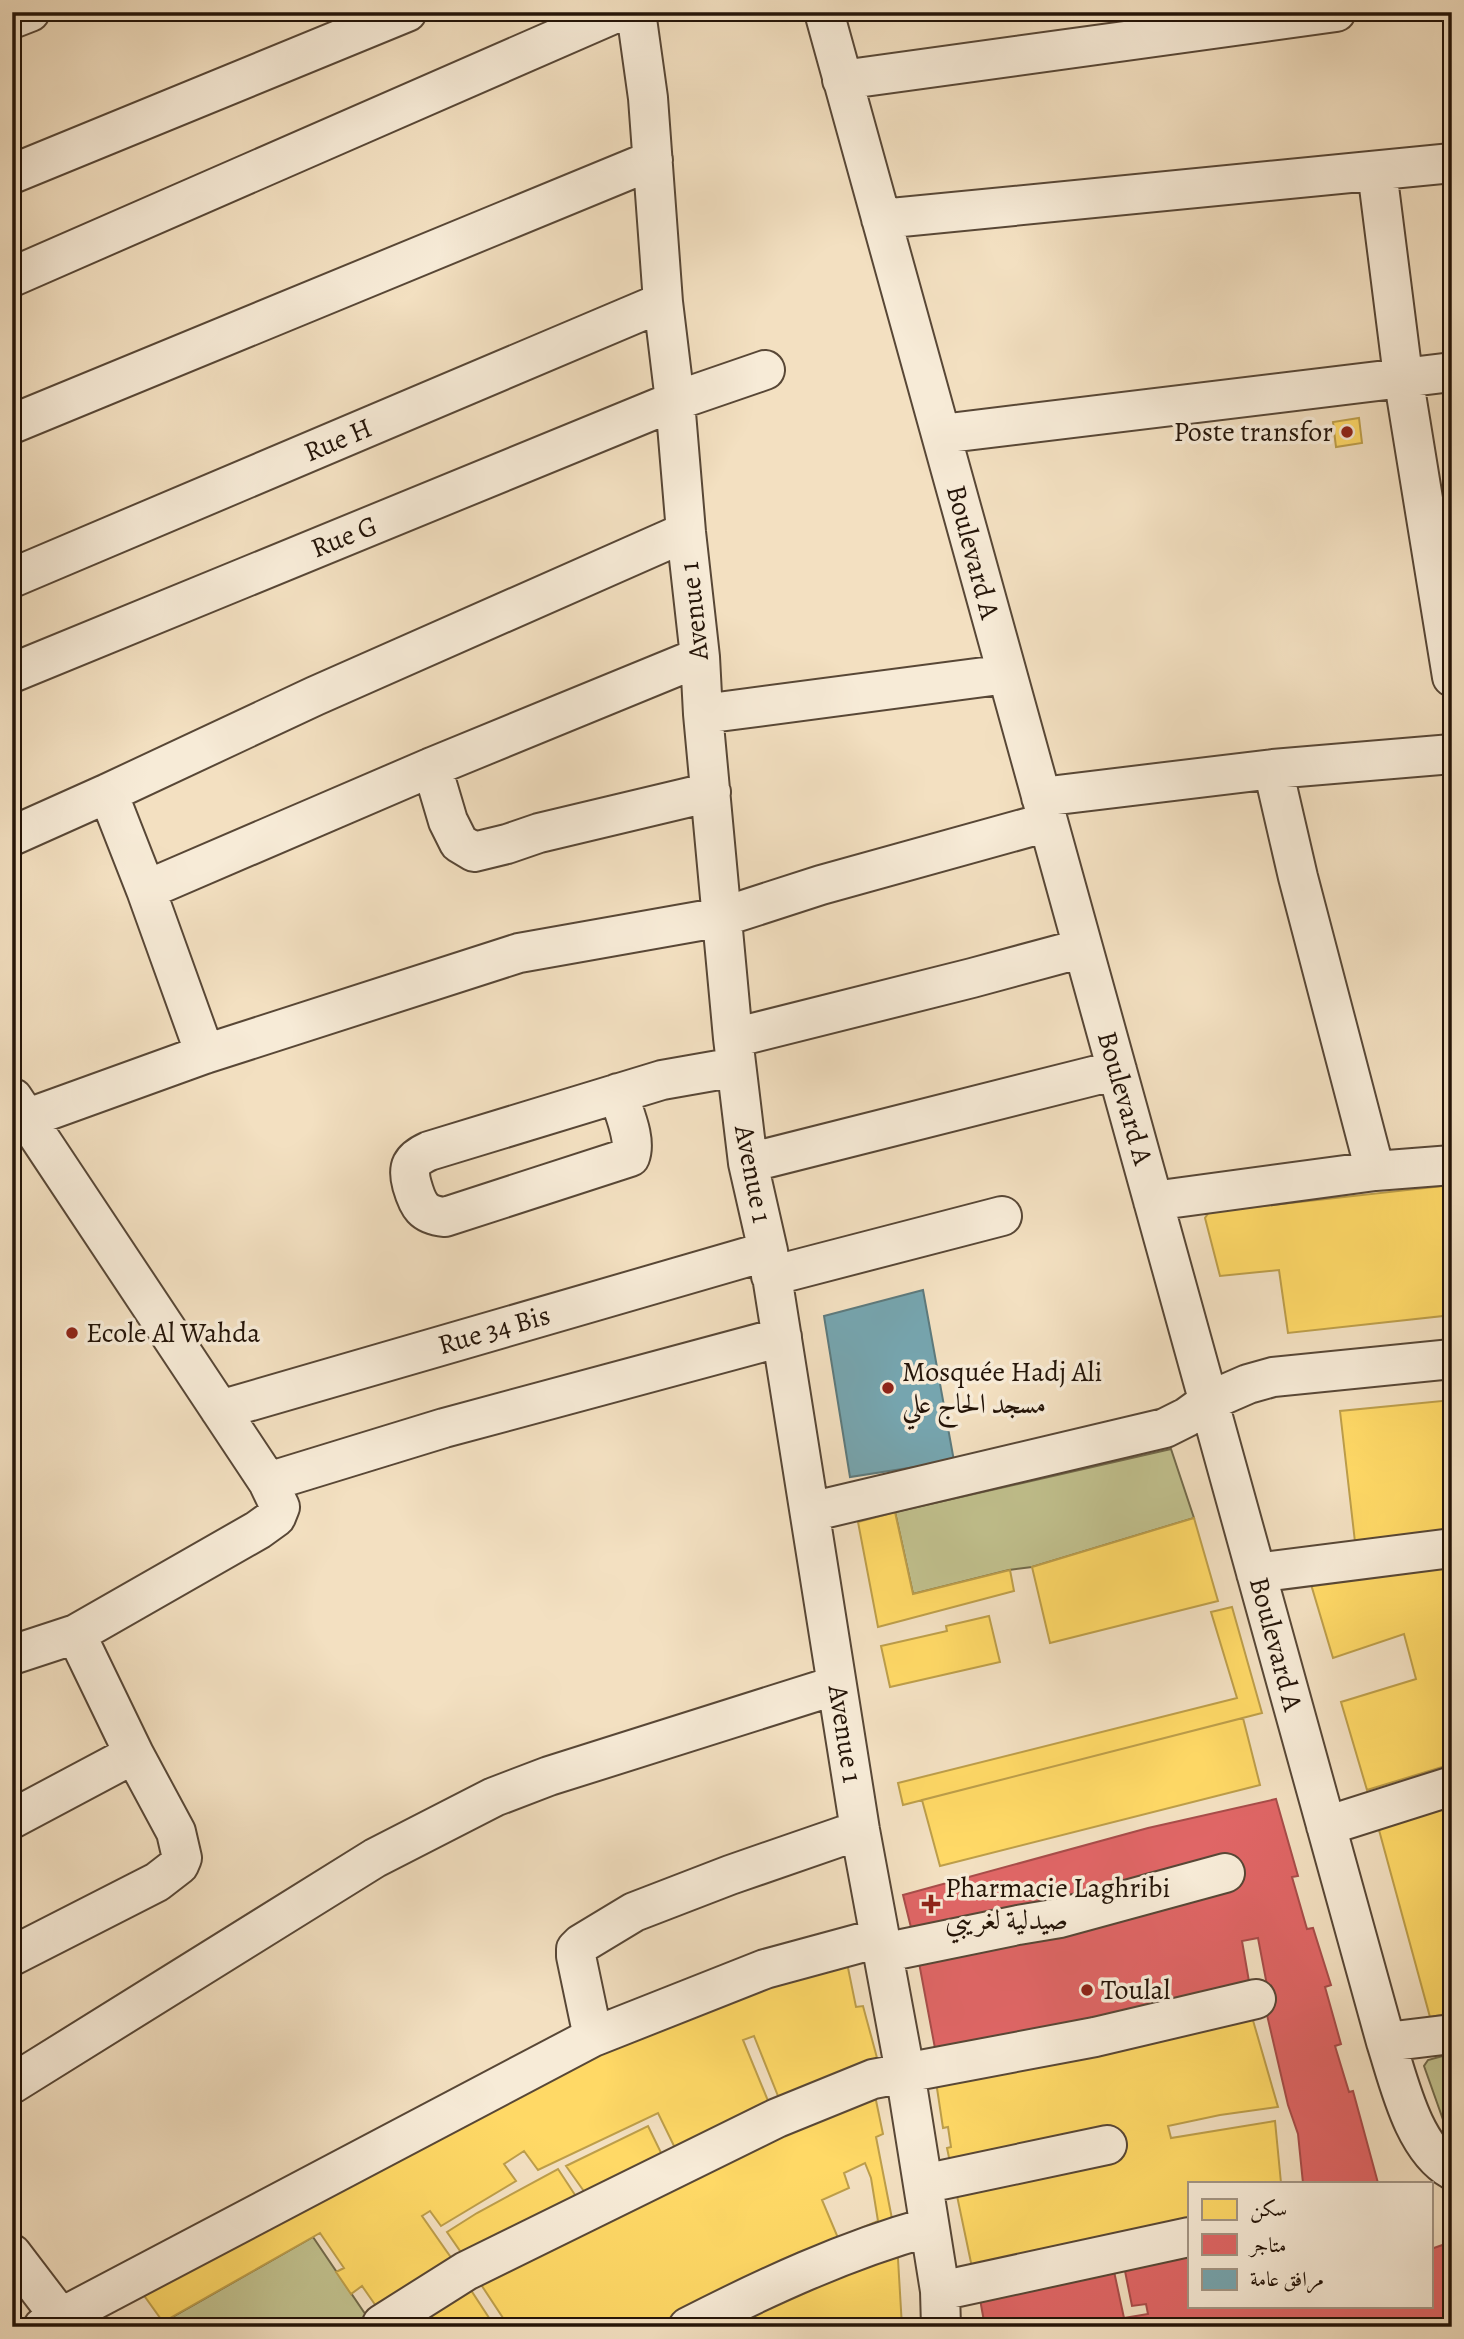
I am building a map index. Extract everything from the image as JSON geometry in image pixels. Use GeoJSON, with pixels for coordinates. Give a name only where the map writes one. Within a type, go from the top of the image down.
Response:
{"type":"FeatureCollection","features":[{"type":"Feature","properties":{"kind":"street"},"geometry":{"type":"LineString","coordinates":[[12,19],[30,12]]}},
{"type":"Feature","properties":{"kind":"street"},"geometry":{"type":"LineString","coordinates":[[12,174],[407,12]]}},
{"type":"Feature","properties":{"kind":"street"},"geometry":{"type":"LineString","coordinates":[[12,277],[618,12]]}},
{"type":"Feature","properties":{"kind":"street","name":"Avenue 1"},"geometry":{"type":"LineString","coordinates":[[636,12],[648,98],[663,302],[700,657],[734,1052],[748,1163],[770,1263],[860,1830],[905,2071],[941,2309]]}},
{"type":"Feature","properties":{"kind":"street","name":"Boulevard A"},"geometry":{"type":"LineString","coordinates":[[824,12],[1386,2042],[1406,2105],[1423,2141],[1446,2167],[1452,2170]]}},
{"type":"Feature","properties":{"kind":"street"},"geometry":{"type":"LineString","coordinates":[[842,80],[1336,12]]}},
{"type":"Feature","properties":{"kind":"street"},"geometry":{"type":"LineString","coordinates":[[12,424],[653,160]]}},
{"type":"Feature","properties":{"kind":"street"},"geometry":{"type":"LineString","coordinates":[[881,219],[1452,163]]}},
{"type":"Feature","properties":{"kind":"street"},"geometry":{"type":"LineString","coordinates":[[1377,171],[1403,376],[1452,677]]}},
{"type":"Feature","properties":{"kind":"street","name":"Rue H"},"geometry":{"type":"LineString","coordinates":[[12,578],[663,302]]}},
{"type":"Feature","properties":{"kind":"street","name":"Rue G"},"geometry":{"type":"LineString","coordinates":[[12,673],[675,401],[765,370]]}},
{"type":"Feature","properties":{"kind":"street"},"geometry":{"type":"LineString","coordinates":[[941,434],[1452,372]]}},
{"type":"Feature","properties":{"kind":"street"},"geometry":{"type":"LineString","coordinates":[[12,836],[315,696],[686,531]]}},
{"type":"Feature","properties":{"kind":"street"},"geometry":{"type":"LineString","coordinates":[[146,890],[432,767],[700,657]]}},
{"type":"Feature","properties":{"kind":"street"},"geometry":{"type":"LineString","coordinates":[[703,714],[1007,674]]}},
{"type":"Feature","properties":{"kind":"street"},"geometry":{"type":"LineString","coordinates":[[12,1655],[76,1634],[270,1522],[279,1513],[280,1507],[268,1482],[20,1107],[205,1054],[519,953],[722,917],[1045,809],[1273,769],[1452,754]]}},
{"type":"Feature","properties":{"kind":"street"},"geometry":{"type":"LineString","coordinates":[[432,767],[448,821],[459,843],[474,852],[539,833],[711,792]]}},
{"type":"Feature","properties":{"kind":"street"},"geometry":{"type":"LineString","coordinates":[[1273,769],[1298,877],[1375,1171]]}},
{"type":"Feature","properties":{"kind":"street"},"geometry":{"type":"LineString","coordinates":[[108,793],[205,1054]]}},
{"type":"Feature","properties":{"kind":"street"},"geometry":{"type":"LineString","coordinates":[[618,1093],[631,1135],[630,1157],[445,1217],[428,1213],[417,1203],[409,1166],[419,1155],[618,1093],[662,1080],[734,1052],[972,978],[1083,948]]}},
{"type":"Feature","properties":{"kind":"street"},"geometry":{"type":"LineString","coordinates":[[748,1163],[1117,1070]]}},
{"type":"Feature","properties":{"kind":"street"},"geometry":{"type":"LineString","coordinates":[[1153,1200],[1375,1171],[1452,1165]]}},
{"type":"Feature","properties":{"kind":"street","name":"Rue 34 Bis"},"geometry":{"type":"LineString","coordinates":[[220,1410],[770,1263],[1002,1216]]}},
{"type":"Feature","properties":{"kind":"street"},"geometry":{"type":"LineString","coordinates":[[268,1482],[444,1429],[782,1337]]}},
{"type":"Feature","properties":{"kind":"street"},"geometry":{"type":"LineString","coordinates":[[810,1512],[1165,1428],[1187,1417],[1209,1401],[1248,1384],[1273,1377],[1452,1359]]}},
{"type":"Feature","properties":{"kind":"street"},"geometry":{"type":"LineString","coordinates":[[1256,1573],[1452,1548]]}},
{"type":"Feature","properties":{"kind":"street"},"geometry":{"type":"LineString","coordinates":[[12,1956],[157,1882],[178,1865],[182,1858],[176,1832],[134,1754],[76,1634]]}},
{"type":"Feature","properties":{"kind":"street"},"geometry":{"type":"LineString","coordinates":[[12,2084],[374,1858],[494,1797],[550,1776],[837,1685]]}},
{"type":"Feature","properties":{"kind":"street"},"geometry":{"type":"LineString","coordinates":[[12,1819],[134,1754]]}},
{"type":"Feature","properties":{"kind":"street"},"geometry":{"type":"LineString","coordinates":[[1326,1826],[1452,1786]]}},
{"type":"Feature","properties":{"kind":"street"},"geometry":{"type":"LineString","coordinates":[[593,2037],[576,1956],[576,1950],[581,1944],[634,1912],[860,1830]]}},
{"type":"Feature","properties":{"kind":"street"},"geometry":{"type":"LineString","coordinates":[[12,2254],[52,2322],[593,2037],[765,1969],[881,1946],[1060,1918],[1225,1873]]}},
{"type":"Feature","properties":{"kind":"street"},"geometry":{"type":"LineString","coordinates":[[382,2324],[466,2271],[777,2118],[873,2079],[1096,2037],[1256,1999]]}},
{"type":"Feature","properties":{"kind":"street"},"geometry":{"type":"LineString","coordinates":[[1386,2042],[1452,2034]]}},
{"type":"Feature","properties":{"kind":"street"},"geometry":{"type":"LineString","coordinates":[[923,2184],[1107,2145]]}},
{"type":"Feature","properties":{"kind":"street"},"geometry":{"type":"LineString","coordinates":[[688,2327],[816,2266],[891,2237],[929,2227]]}},
{"type":"Feature","properties":{"kind":"street"},"geometry":{"type":"LineString","coordinates":[[941,2309],[1188,2237]]}},
{"type":"Feature","properties":{"kind":"green space"},"geometry":{"type":"Polygon","coordinates":[[[1171,1449],[1194,1518],[1032,1567],[1009,1570],[913,1594],[895,1512],[1171,1449]]]}},
{"type":"Feature","properties":{"kind":"green space"},"geometry":{"type":"Polygon","coordinates":[[[1450,2054],[1452,2145],[1424,2066],[1428,2060],[1450,2054]]]}},
{"type":"Feature","properties":{"kind":"green space"},"geometry":{"type":"Polygon","coordinates":[[[313,2237],[374,2327],[155,2327],[313,2237]]]}},
{"type":"Feature","properties":{"kind":"building: سكن","name":"Poste transfor"},"geometry":{"type":"Polygon","coordinates":[[[1359,418],[1362,443],[1336,447],[1333,422],[1359,418]]]}},
{"type":"Feature","properties":{"kind":"building: سكن"},"geometry":{"type":"Polygon","coordinates":[[[1452,1185],[1452,1315],[1288,1333],[1279,1270],[1220,1276],[1205,1218],[1209,1212],[1452,1185]]]}},
{"type":"Feature","properties":{"kind":"building: سكن"},"geometry":{"type":"Polygon","coordinates":[[[1452,1400],[1452,1532],[1355,1542],[1340,1411],[1452,1400]]]}},
{"type":"Feature","properties":{"kind":"building: سكن"},"geometry":{"type":"Polygon","coordinates":[[[895,1512],[913,1594],[1010,1570],[1014,1591],[878,1627],[858,1522],[895,1512]]]}},
{"type":"Feature","properties":{"kind":"building: سكن"},"geometry":{"type":"Polygon","coordinates":[[[1194,1518],[1218,1601],[1050,1643],[1032,1567],[1194,1518]]]}},
{"type":"Feature","properties":{"kind":"building: سكن"},"geometry":{"type":"Polygon","coordinates":[[[1452,1563],[1452,1764],[1367,1790],[1341,1702],[1416,1679],[1404,1634],[1333,1658],[1310,1581],[1452,1563]]]}},
{"type":"Feature","properties":{"kind":"building: سكن"},"geometry":{"type":"Polygon","coordinates":[[[1232,1607],[1262,1713],[903,1805],[898,1783],[1237,1698],[1211,1612],[1232,1607]]]}},
{"type":"Feature","properties":{"kind":"building: سكن"},"geometry":{"type":"Polygon","coordinates":[[[989,1616],[1000,1662],[890,1687],[881,1646],[947,1631],[946,1626],[989,1616]]]}},
{"type":"Feature","properties":{"kind":"building: سكن"},"geometry":{"type":"Polygon","coordinates":[[[1243,1718],[1260,1785],[940,1866],[922,1800],[1243,1718]]]}},
{"type":"Feature","properties":{"kind":"building: سكن"},"geometry":{"type":"Polygon","coordinates":[[[1452,1805],[1452,2013],[1430,2017],[1379,1830],[1384,1825],[1452,1805]]]}},
{"type":"Feature","properties":{"kind":"building: سكن"},"geometry":{"type":"Polygon","coordinates":[[[846,1958],[856,2007],[863,2006],[880,2069],[784,2111],[754,2036],[743,2040],[773,2113],[675,2148],[658,2113],[538,2170],[524,2151],[504,2164],[516,2181],[441,2226],[430,2211],[422,2216],[459,2269],[383,2316],[362,2286],[351,2294],[336,2272],[344,2268],[320,2233],[163,2322],[138,2287],[690,2006],[846,1958]]]}},
{"type":"Feature","properties":{"kind":"building: سكن","name":"Toulal"},"geometry":{"type":"Polygon","coordinates":[[[1250,2010],[1278,2107],[1168,2126],[1171,2138],[1275,2121],[1281,2182],[1188,2182],[1188,2229],[974,2277],[947,2148],[951,2147],[948,2127],[943,2128],[935,2075],[1250,2010]]]}},
{"type":"Feature","properties":{"kind":"building: سكن"},"geometry":{"type":"Polygon","coordinates":[[[873,2086],[883,2134],[876,2137],[894,2229],[672,2327],[509,2327],[476,2277],[873,2086]],[[865,2163],[844,2173],[849,2188],[822,2200],[838,2238],[878,2221],[871,2178],[865,2163]]]}},
{"type":"Feature","properties":{"kind":"building: سكن"},"geometry":{"type":"Polygon","coordinates":[[[648,2126],[667,2165],[593,2204],[566,2166],[648,2126]]]}},
{"type":"Feature","properties":{"kind":"building: سكن"},"geometry":{"type":"Polygon","coordinates":[[[558,2169],[583,2207],[469,2264],[447,2232],[558,2169]]]}},
{"type":"Feature","properties":{"kind":"building: سكن"},"geometry":{"type":"Polygon","coordinates":[[[897,2242],[902,2327],[704,2327],[897,2242]]]}},
{"type":"Feature","properties":{"kind":"building: سكن"},"geometry":{"type":"Polygon","coordinates":[[[465,2281],[495,2327],[396,2327],[465,2281]]]}},
{"type":"Feature","properties":{"kind":"building: متاجر","name":"Toulal"},"geometry":{"type":"Polygon","coordinates":[[[1276,1799],[1298,1876],[1292,1877],[1307,1929],[1313,1928],[1331,1985],[1325,1987],[1341,2044],[1335,2046],[1349,2092],[1353,2091],[1378,2182],[1303,2182],[1298,2134],[1288,2105],[1264,2002],[1270,2001],[1258,1938],[1242,1941],[1251,1993],[937,2059],[917,1952],[903,1895],[1148,1828],[1276,1799]]]}},
{"type":"Feature","properties":{"kind":"building: متاجر"},"geometry":{"type":"Polygon","coordinates":[[[1451,2242],[1452,2327],[985,2327],[978,2288],[1112,2262],[1124,2318],[1148,2314],[1146,2304],[1132,2306],[1123,2261],[1188,2248],[1188,2308],[1432,2308],[1432,2249],[1451,2242]]]}},
{"type":"Feature","properties":{"kind":"building: مرافق عامة","name":"Mosquée Hadj Ali مسجد الحاج علي"},"geometry":{"type":"Polygon","coordinates":[[[923,1290],[954,1461],[850,1477],[824,1316],[923,1290]]]}},
{"type":"Feature","properties":{"kind":"place","name":"Poste transfor"},"geometry":{"type":"Point","coordinates":[1347,432]}},
{"type":"Feature","properties":{"kind":"place","name":"Ecole Al Wahda"},"geometry":{"type":"Point","coordinates":[72,1333]}},
{"type":"Feature","properties":{"kind":"place","name":"Mosquée Hadj Ali مسجد الحاج علي"},"geometry":{"type":"Point","coordinates":[888,1388]}},
{"type":"Feature","properties":{"kind":"place","name":"Pharmacie Laghribi صيدلية لغريبي"},"geometry":{"type":"Point","coordinates":[931,1904]}},
{"type":"Feature","properties":{"kind":"place","name":"Toulal"},"geometry":{"type":"Point","coordinates":[1087,1990]}}]}
